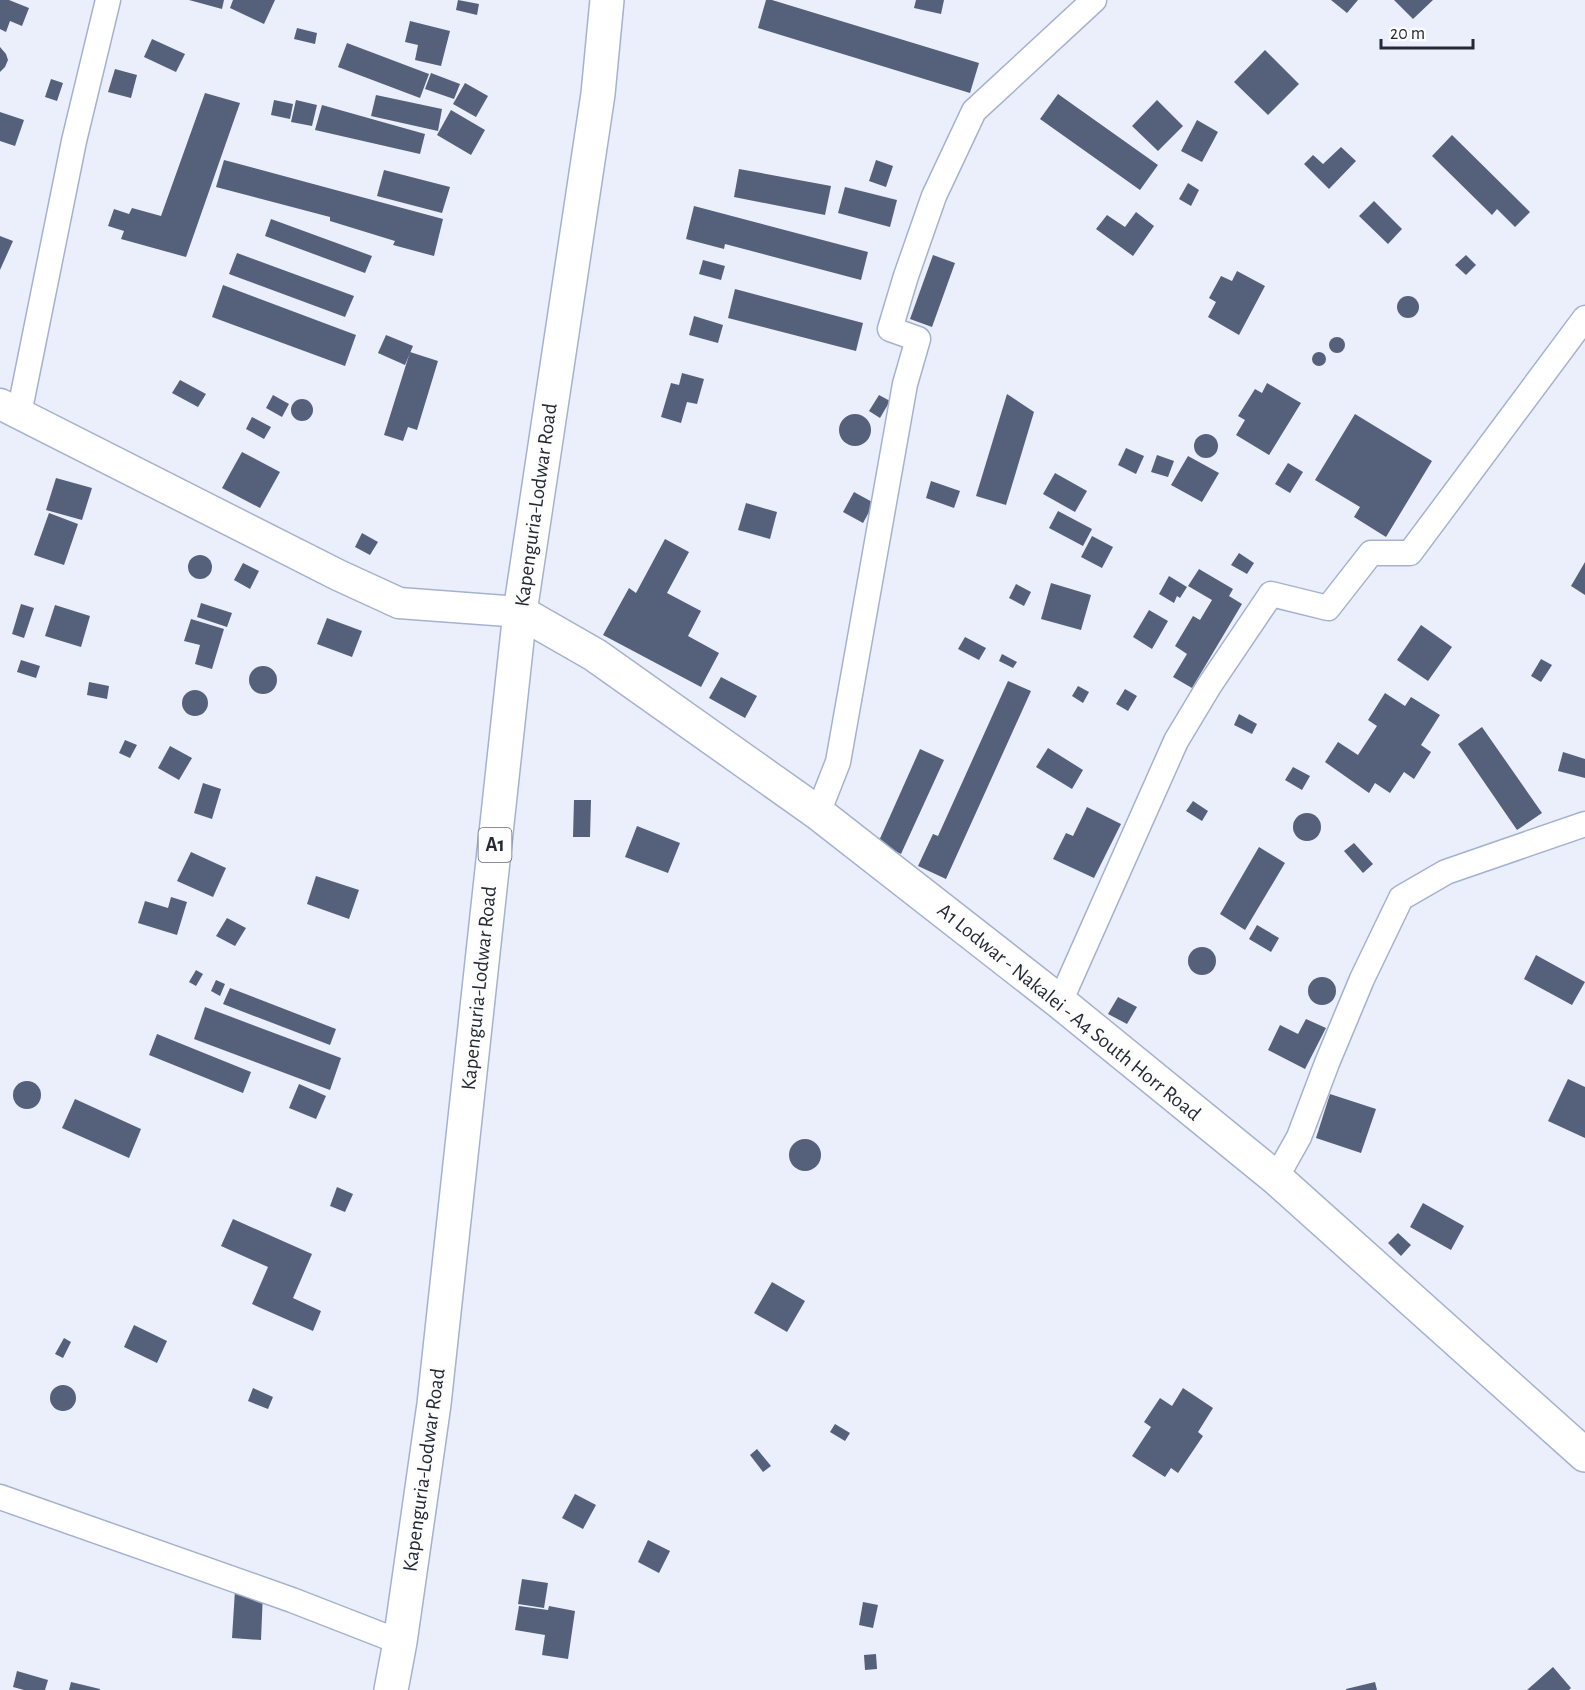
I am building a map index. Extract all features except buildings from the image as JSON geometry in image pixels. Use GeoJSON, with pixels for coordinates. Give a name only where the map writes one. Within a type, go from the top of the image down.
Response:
{"type":"FeatureCollection","features":[{"type":"Feature","properties":{"kind":"main road","name":"Kapenguria-Lodwar Road"},"geometry":{"type":"LineString","coordinates":[[391,1690],[434,1404],[520,612],[598,94],[607,0]]}},
{"type":"Feature","properties":{"kind":"main road","name":"A1 Lodwar - Nakalei - A4 South Horr Road"},"geometry":{"type":"LineString","coordinates":[[520,612],[595,655],[818,813],[1060,1002],[1276,1178],[1585,1455]]}},
{"type":"Feature","properties":{"kind":"street"},"geometry":{"type":"LineString","coordinates":[[108,0],[10,409],[338,575],[399,603],[520,612]]}},
{"type":"Feature","properties":{"kind":"street"},"geometry":{"type":"LineString","coordinates":[[818,813],[838,762],[905,384],[918,339],[890,330],[906,276],[934,196],[974,111],[1094,0]]}},
{"type":"Feature","properties":{"kind":"street"},"geometry":{"type":"LineString","coordinates":[[1060,1002],[1176,741],[1209,686],[1271,594],[1328,608],[1371,552],[1410,553],[1585,318]]}},
{"type":"Feature","properties":{"kind":"street"},"geometry":{"type":"LineString","coordinates":[[1276,1178],[1299,1137],[1358,990],[1401,898],[1446,872],[1585,824]]}},
{"type":"Feature","properties":{"kind":"street"},"geometry":{"type":"LineString","coordinates":[[0,1497],[292,1600],[400,1642]]}}]}
